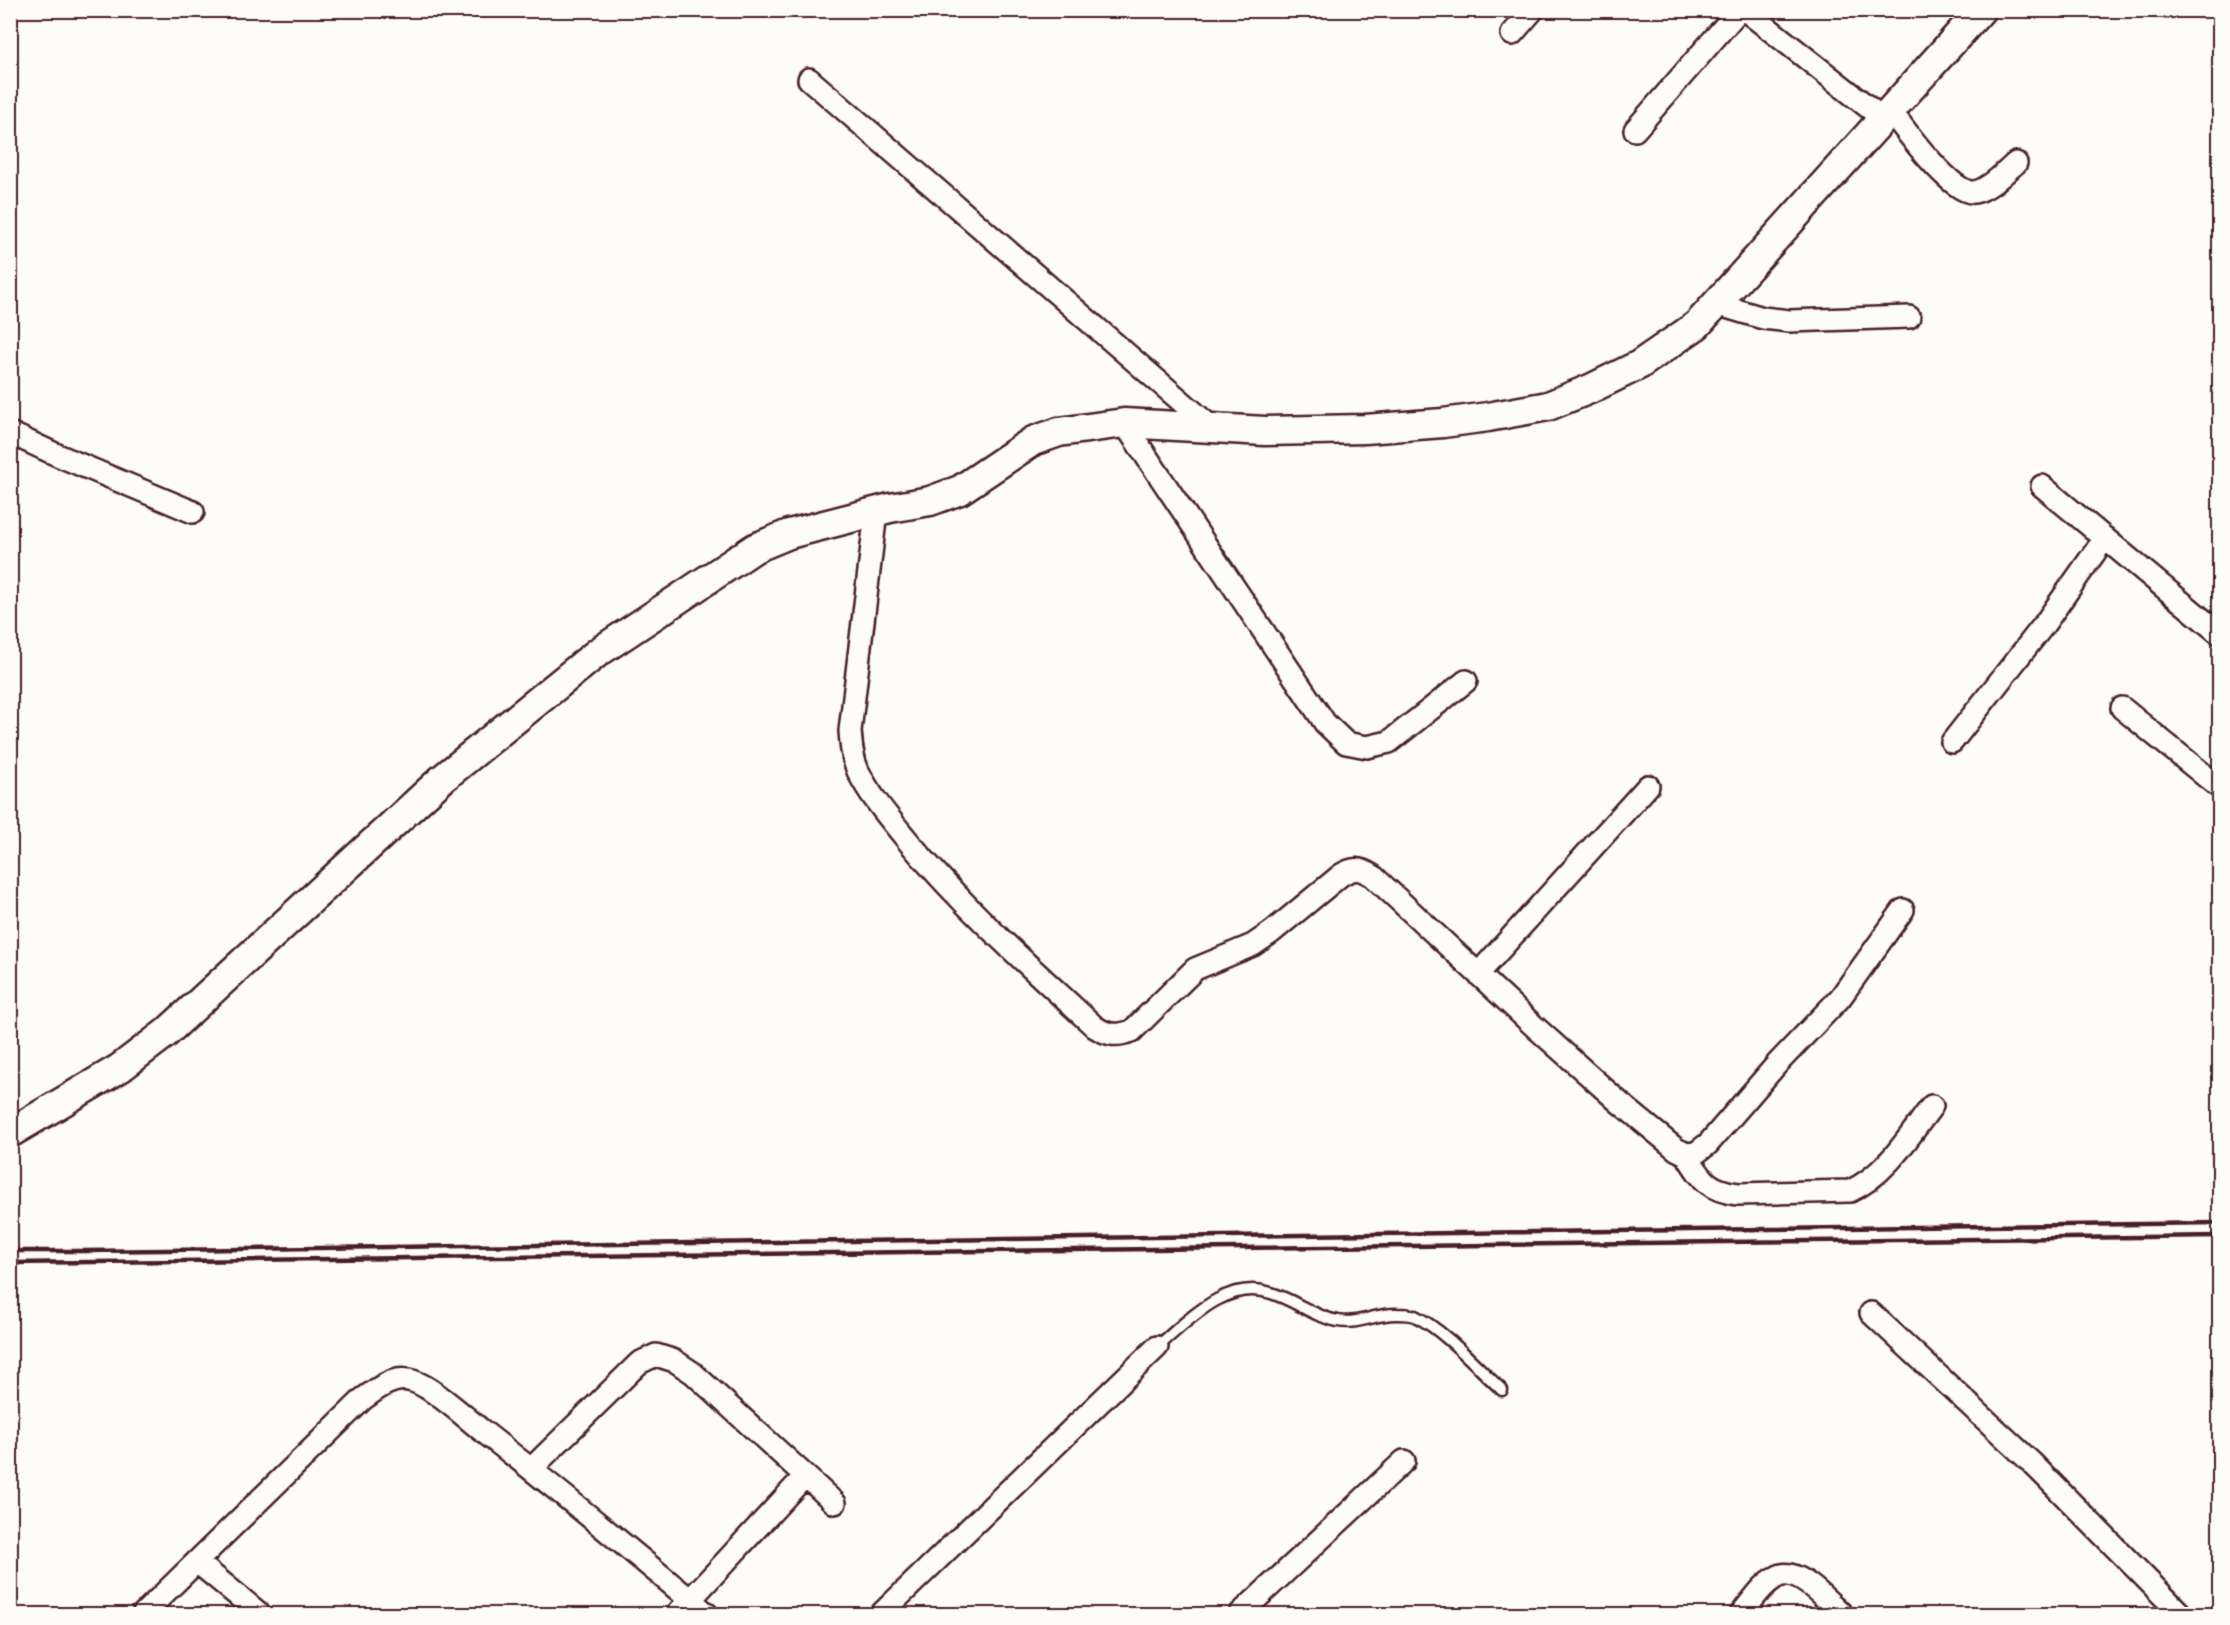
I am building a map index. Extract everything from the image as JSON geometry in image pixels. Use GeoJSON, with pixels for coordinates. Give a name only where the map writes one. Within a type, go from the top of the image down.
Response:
{"type":"FeatureCollection","features":[{"type":"Feature","properties":{"kind":"street"},"geometry":{"type":"LineString","coordinates":[[1512,34],[1533,10]]}},
{"type":"Feature","properties":{"kind":"street"},"geometry":{"type":"LineString","coordinates":[[1635,130],[1739,10]]}},
{"type":"Feature","properties":{"kind":"street"},"geometry":{"type":"LineString","coordinates":[[1745,10],[1886,114],[1958,187],[1966,192],[1974,193],[1984,189],[2016,163]]}},
{"type":"Feature","properties":{"kind":"street"},"geometry":{"type":"LineString","coordinates":[[10,1133],[120,1068],[166,1033],[442,779],[597,653],[755,548],[789,534],[930,501],[960,490],[1033,441],[1059,432],[1124,423],[1265,431],[1365,429],[1477,419],[1548,405],[1590,389],[1639,365],[1697,325],[1981,10]]}},
{"type":"Feature","properties":{"kind":"street"},"geometry":{"type":"LineString","coordinates":[[809,79],[1211,428]]}},
{"type":"Feature","properties":{"kind":"street"},"geometry":{"type":"LineString","coordinates":[[1716,304],[1763,318],[1790,321],[1909,317]]}},
{"type":"Feature","properties":{"kind":"street"},"geometry":{"type":"LineString","coordinates":[[1124,423],[1324,723],[1346,743],[1367,747],[1389,742],[1466,681]]}},
{"type":"Feature","properties":{"kind":"street"},"geometry":{"type":"LineString","coordinates":[[10,433],[193,512]]}},
{"type":"Feature","properties":{"kind":"street"},"geometry":{"type":"LineString","coordinates":[[2042,486],[2220,634]]}},
{"type":"Feature","properties":{"kind":"street"},"geometry":{"type":"LineString","coordinates":[[876,512],[850,730],[857,769],[890,819],[941,879],[1000,940],[1095,1027],[1106,1034],[1119,1036],[1132,1031],[1181,980],[1195,969],[1253,945],[1352,868],[1362,869],[1373,876],[1620,1103],[1676,1149],[1686,1154],[1706,1184],[1720,1191],[1738,1194],[1850,1191],[1864,1185],[1885,1165],[1932,1106]]}},
{"type":"Feature","properties":{"kind":"street"},"geometry":{"type":"LineString","coordinates":[[1952,742],[2043,626],[2105,538]]}},
{"type":"Feature","properties":{"kind":"street"},"geometry":{"type":"LineString","coordinates":[[2122,708],[2220,788]]}},
{"type":"Feature","properties":{"kind":"street"},"geometry":{"type":"LineString","coordinates":[[1478,974],[1648,786]]}},
{"type":"Feature","properties":{"kind":"street"},"geometry":{"type":"LineString","coordinates":[[1686,1154],[1696,1153],[1708,1144],[1777,1064],[1828,1011],[1903,910]]}},
{"type":"Feature","properties":{"kind":"street"},"geometry":{"type":"LineString","coordinates":[[1871,1313],[2032,1463],[2181,1614]]}},
{"type":"Feature","properties":{"kind":"street"},"geometry":{"type":"LineString","coordinates":[[881,1614],[1157,1347]]}},
{"type":"Feature","properties":{"kind":"street"},"geometry":{"type":"LineString","coordinates":[[531,1469],[639,1363],[656,1355],[675,1361],[693,1373],[835,1503]]}},
{"type":"Feature","properties":{"kind":"street"},"geometry":{"type":"LineString","coordinates":[[144,1614],[363,1400],[384,1385],[398,1380],[409,1380],[433,1392],[531,1469],[684,1607],[707,1614]]}},
{"type":"Feature","properties":{"kind":"street"},"geometry":{"type":"LineString","coordinates":[[1248,1612],[1404,1461]]}},
{"type":"Feature","properties":{"kind":"street"},"geometry":{"type":"LineString","coordinates":[[684,1607],[805,1476]]}},
{"type":"Feature","properties":{"kind":"street"},"geometry":{"type":"LineString","coordinates":[[197,1562],[260,1614]]}},
{"type":"Feature","properties":{"kind":"street"},"geometry":{"type":"LineString","coordinates":[[1741,1614],[1778,1575],[1792,1574],[1803,1580],[1842,1614]]}},
{"type":"Feature","properties":{"kind":"lane"},"geometry":{"type":"LineString","coordinates":[[1157,1347],[1219,1298],[1251,1290],[1271,1293],[1323,1318],[1341,1322],[1355,1322],[1394,1314],[1412,1315],[1430,1325],[1502,1390]]}},
{"type":"Feature","properties":{"kind":"railway"},"geometry":{"type":"LineString","coordinates":[[10,1251],[2220,1223]]}},
{"type":"Feature","properties":{"kind":"railway"},"geometry":{"type":"LineString","coordinates":[[10,1263],[2220,1236]]}}]}
